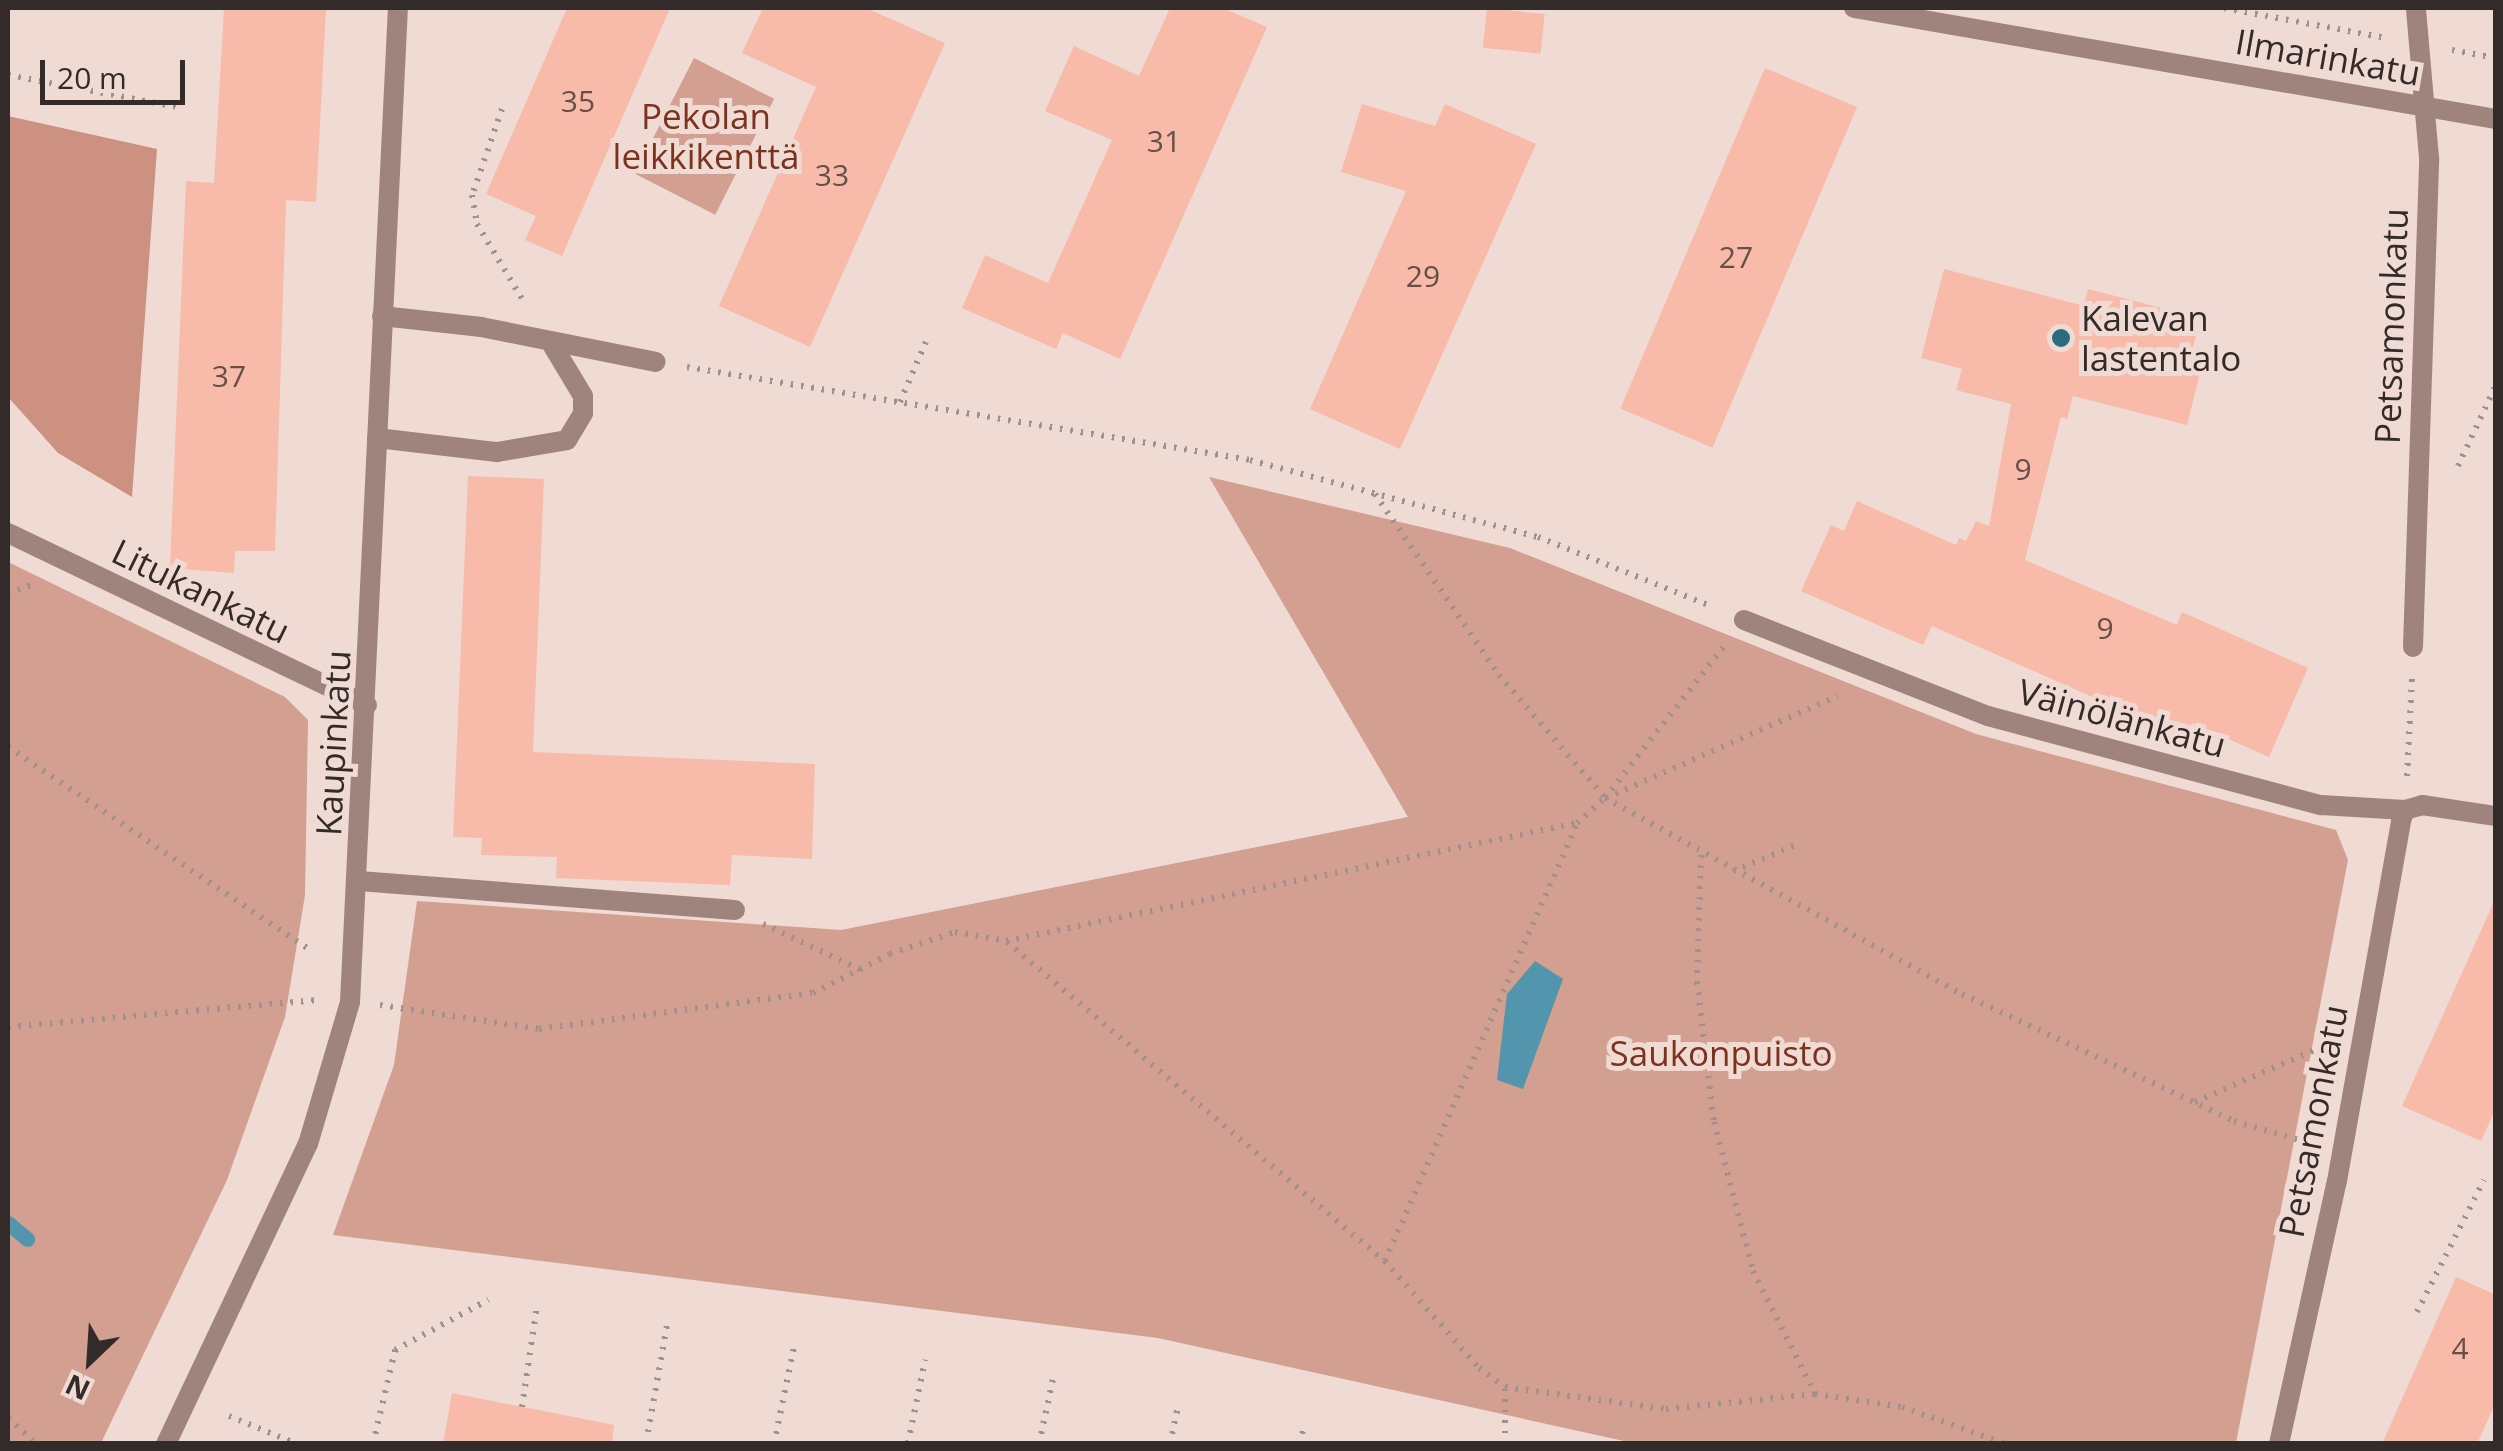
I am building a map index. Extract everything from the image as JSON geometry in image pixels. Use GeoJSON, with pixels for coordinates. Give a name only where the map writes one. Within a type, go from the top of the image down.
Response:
{"type":"FeatureCollection","features":[{"type":"Feature","properties":{"kind":"street","name":"Kaupinkatu"},"geometry":{"type":"LineString","coordinates":[[166,1444],[308,1144],[350,1002],[359,880],[398,8]]}},
{"type":"Feature","properties":{"kind":"street","name":"Ilmarinkatu"},"geometry":{"type":"LineString","coordinates":[[1854,8],[2496,119]]}},
{"type":"Feature","properties":{"kind":"street","name":"Petsamonkatu"},"geometry":{"type":"LineString","coordinates":[[2414,647],[2429,158],[2416,8]]}},
{"type":"Feature","properties":{"kind":"street"},"geometry":{"type":"LineString","coordinates":[[382,316],[465,325],[553,346],[656,362]]}},
{"type":"Feature","properties":{"kind":"street"},"geometry":{"type":"LineString","coordinates":[[377,438],[496,452],[567,440],[583,413],[583,396],[553,346]]}},
{"type":"Feature","properties":{"kind":"street","name":"Litukankatu"},"geometry":{"type":"LineString","coordinates":[[8,533],[367,705]]}},
{"type":"Feature","properties":{"kind":"street","name":"Väinölänkatu"},"geometry":{"type":"LineString","coordinates":[[1744,620],[1988,716],[2322,805],[2405,810],[2422,805],[2496,816]]}},
{"type":"Feature","properties":{"kind":"street","name":"Petsamonkatu"},"geometry":{"type":"LineString","coordinates":[[2279,1444],[2342,1152],[2405,810]]}},
{"type":"Feature","properties":{"kind":"street"},"geometry":{"type":"LineString","coordinates":[[359,880],[735,910]]}},
{"type":"Feature","properties":{"kind":"path"},"geometry":{"type":"LineString","coordinates":[[2224,8],[2496,58]]}},
{"type":"Feature","properties":{"kind":"path"},"geometry":{"type":"LineString","coordinates":[[8,75],[182,108]]}},
{"type":"Feature","properties":{"kind":"path"},"geometry":{"type":"LineString","coordinates":[[502,108],[472,194],[477,224],[520,288],[524,324],[553,346]]}},
{"type":"Feature","properties":{"kind":"path"},"geometry":{"type":"LineString","coordinates":[[900,402],[928,337]]}},
{"type":"Feature","properties":{"kind":"path"},"geometry":{"type":"LineString","coordinates":[[656,362],[1250,460],[1538,537],[1744,620],[1605,798],[1577,823],[1385,1261]]}},
{"type":"Feature","properties":{"kind":"path"},"geometry":{"type":"LineString","coordinates":[[2458,466],[2496,385]]}},
{"type":"Feature","properties":{"kind":"path"},"geometry":{"type":"LineString","coordinates":[[1374,493],[1499,675],[1605,798],[1701,855],[1962,994],[2234,1121],[2342,1152]]}},
{"type":"Feature","properties":{"kind":"path"},"geometry":{"type":"LineString","coordinates":[[2405,810],[2414,647]]}},
{"type":"Feature","properties":{"kind":"path"},"geometry":{"type":"LineString","coordinates":[[1605,798],[1884,675]]}},
{"type":"Feature","properties":{"kind":"path"},"geometry":{"type":"LineString","coordinates":[[8,748],[310,950]]}},
{"type":"Feature","properties":{"kind":"path"},"geometry":{"type":"LineString","coordinates":[[8,1027],[301,998],[540,1029],[813,993],[924,940],[955,932],[1006,941],[1577,823]]}},
{"type":"Feature","properties":{"kind":"path"},"geometry":{"type":"LineString","coordinates":[[1732,872],[1798,844]]}},
{"type":"Feature","properties":{"kind":"path"},"geometry":{"type":"LineString","coordinates":[[1701,855],[1697,982],[1714,1122],[1754,1271],[1815,1394]]}},
{"type":"Feature","properties":{"kind":"path"},"geometry":{"type":"LineString","coordinates":[[735,910],[864,971]]}},
{"type":"Feature","properties":{"kind":"path"},"geometry":{"type":"LineString","coordinates":[[1006,941],[1385,1261],[1479,1368],[1505,1386],[1666,1409],[1815,1394],[1902,1407],[2006,1444]]}},
{"type":"Feature","properties":{"kind":"path"},"geometry":{"type":"LineString","coordinates":[[2195,1102],[2324,1046]]}},
{"type":"Feature","properties":{"kind":"path"},"geometry":{"type":"LineString","coordinates":[[2417,1312],[2484,1180]]}},
{"type":"Feature","properties":{"kind":"path"},"geometry":{"type":"LineString","coordinates":[[373,1444],[395,1350],[488,1300]]}},
{"type":"Feature","properties":{"kind":"path"},"geometry":{"type":"LineString","coordinates":[[522,1407],[537,1306]]}},
{"type":"Feature","properties":{"kind":"path"},"geometry":{"type":"LineString","coordinates":[[648,1432],[668,1324]]}},
{"type":"Feature","properties":{"kind":"path"},"geometry":{"type":"LineString","coordinates":[[774,1444],[795,1342]]}},
{"type":"Feature","properties":{"kind":"path"},"geometry":{"type":"LineString","coordinates":[[908,1443],[925,1360]]}},
{"type":"Feature","properties":{"kind":"path"},"geometry":{"type":"LineString","coordinates":[[1040,1444],[1053,1379]]}},
{"type":"Feature","properties":{"kind":"path"},"geometry":{"type":"LineString","coordinates":[[1505,1386],[1505,1444]]}},
{"type":"Feature","properties":{"kind":"path"},"geometry":{"type":"LineString","coordinates":[[1170,1444],[1178,1404]]}},
{"type":"Feature","properties":{"kind":"path"},"geometry":{"type":"LineString","coordinates":[[229,1416],[297,1444]]}},
{"type":"Feature","properties":{"kind":"path"},"geometry":{"type":"LineString","coordinates":[[8,1418],[37,1444]]}},
{"type":"Feature","properties":{"kind":"path"},"geometry":{"type":"LineString","coordinates":[[1300,1444],[1302,1430]]}},
{"type":"Feature","properties":{"kind":"green space","name":"Pekolan leikkikenttä"},"geometry":{"type":"Polygon","coordinates":[[[694,58],[774,99],[715,215],[635,174],[694,58]]]}},
{"type":"Feature","properties":{"kind":"green space","name":"Saukonpuisto"},"geometry":{"type":"Polygon","coordinates":[[[1209,477],[1510,548],[1976,734],[2336,830],[2348,860],[2236,1443],[1633,1443],[1158,1338],[333,1235],[394,1065],[417,901],[841,930],[1408,817],[1209,477]]]}},
{"type":"Feature","properties":{"kind":"green space"},"geometry":{"type":"Polygon","coordinates":[[[8,562],[285,697],[308,720],[305,895],[285,1017],[227,1180],[101,1443],[8,1443],[8,562]]]}},
{"type":"Feature","properties":{"kind":"shaded area"},"geometry":{"type":"Polygon","coordinates":[[[8,116],[157,149],[132,497],[58,453],[8,397],[8,116]]]}},
{"type":"Feature","properties":{"kind":"water"},"geometry":{"type":"Polygon","coordinates":[[[1535,961],[1563,979],[1523,1089],[1497,1080],[1507,994],[1535,961]]]}},
{"type":"Feature","properties":{"kind":"building"},"geometry":{"type":"Polygon","coordinates":[[[224,8],[326,8],[316,202],[286,200],[275,551],[235,551],[234,573],[170,568],[186,181],[214,183],[224,8]]]}},
{"type":"Feature","properties":{"kind":"building"},"geometry":{"type":"Polygon","coordinates":[[[567,8],[670,8],[562,256],[525,240],[536,216],[486,194],[567,8]]]}},
{"type":"Feature","properties":{"kind":"building"},"geometry":{"type":"Polygon","coordinates":[[[763,8],[866,8],[945,43],[810,347],[719,306],[816,87],[742,53],[763,8]]]}},
{"type":"Feature","properties":{"kind":"building"},"geometry":{"type":"Polygon","coordinates":[[[1170,8],[1223,8],[1267,27],[1120,359],[1063,333],[1056,349],[962,308],[985,255],[1048,283],[1112,140],[1045,111],[1074,46],[1139,76],[1170,8]]]}},
{"type":"Feature","properties":{"kind":"building"},"geometry":{"type":"Polygon","coordinates":[[[1487,8],[1545,14],[1541,54],[1483,48],[1487,8]]]}},
{"type":"Feature","properties":{"kind":"building"},"geometry":{"type":"Polygon","coordinates":[[[1765,68],[1857,107],[1712,448],[1620,409],[1765,68]]]}},
{"type":"Feature","properties":{"kind":"building"},"geometry":{"type":"Polygon","coordinates":[[[1362,104],[1435,126],[1445,104],[1536,144],[1400,449],[1310,409],[1406,191],[1341,172],[1362,104]]]}},
{"type":"Feature","properties":{"kind":"building"},"geometry":{"type":"Polygon","coordinates":[[[1944,269],[2084,306],[2088,289],[2201,318],[2188,365],[2201,369],[2187,425],[2073,396],[2067,419],[2061,417],[2025,560],[2177,625],[2182,612],[2308,668],[2269,757],[2192,723],[2185,738],[1932,626],[1923,645],[1801,591],[1831,525],[1844,531],[1857,501],[1956,545],[1959,538],[1966,541],[1976,521],[1989,526],[2011,404],[1956,390],[1962,369],[1921,358],[1944,269]]]}},
{"type":"Feature","properties":{"kind":"building"},"geometry":{"type":"Polygon","coordinates":[[[468,476],[544,479],[533,752],[815,764],[812,859],[732,855],[730,885],[556,878],[557,857],[481,855],[482,838],[453,837],[468,476]]]}},
{"type":"Feature","properties":{"kind":"building"},"geometry":{"type":"Polygon","coordinates":[[[2496,897],[2496,1108],[2481,1141],[2402,1106],[2496,897]]]}},
{"type":"Feature","properties":{"kind":"building"},"geometry":{"type":"Polygon","coordinates":[[[2456,1277],[2496,1295],[2496,1402],[2477,1444],[2382,1444],[2456,1277]]]}},
{"type":"Feature","properties":{"kind":"building"},"geometry":{"type":"Polygon","coordinates":[[[452,1393],[614,1425],[612,1444],[443,1444],[452,1393]]]}},
{"type":"Feature","properties":{"kind":"waterway"},"geometry":{"type":"LineString","coordinates":[[8,1223],[27,1239]]}},
{"type":"Feature","properties":{"kind":"place","name":"Kalevan lastentalo"},"geometry":{"type":"Point","coordinates":[2061,338]}}]}
